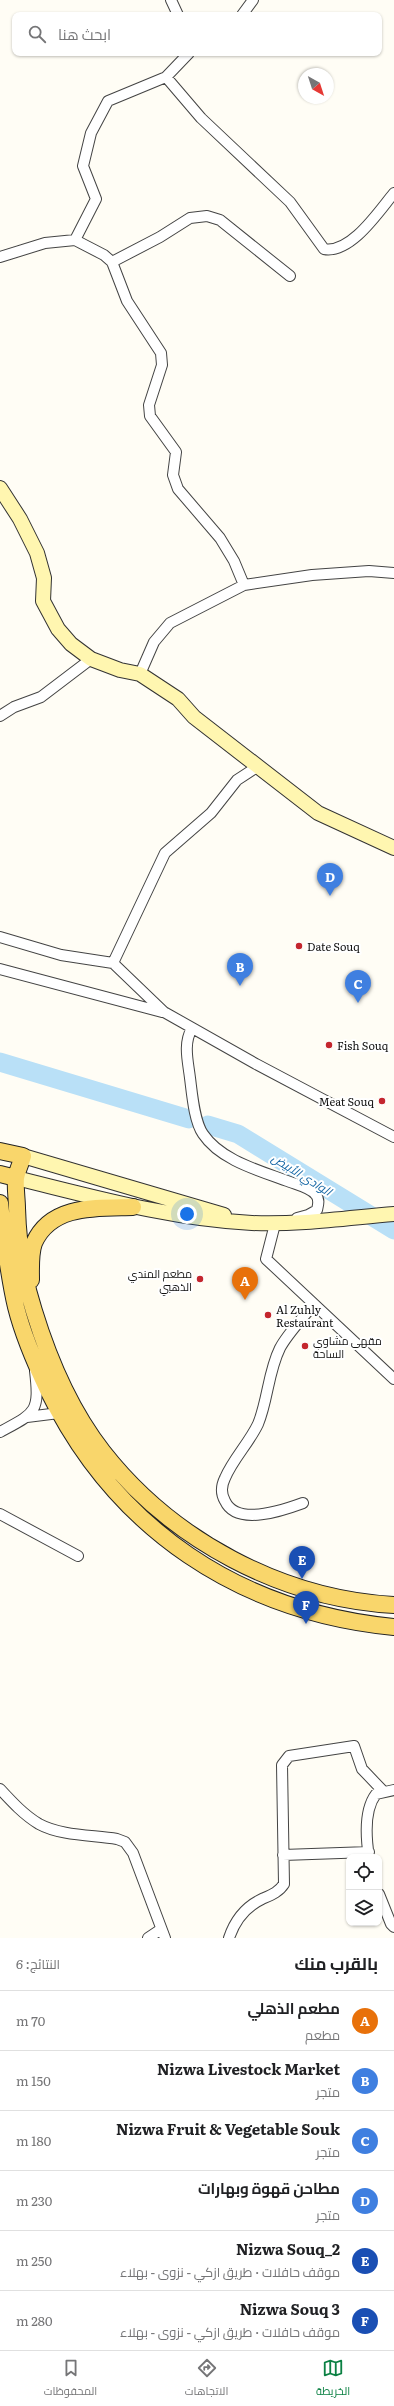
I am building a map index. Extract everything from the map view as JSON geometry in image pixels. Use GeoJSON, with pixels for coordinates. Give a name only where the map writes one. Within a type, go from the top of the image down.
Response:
{"type":"FeatureCollection","features":[{"type":"Feature","properties":{"kind":"main road"},"geometry":{"type":"LineString","coordinates":[[0,1152],[23,1156],[16,1178],[17,1242],[25,1284],[42,1337],[68,1396],[102,1451],[146,1499],[177,1525],[207,1545],[256,1571],[311,1591],[365,1604],[394,1605]]}},
{"type":"Feature","properties":{"kind":"main road"},"geometry":{"type":"LineString","coordinates":[[0,1174],[16,1178]]}},
{"type":"Feature","properties":{"kind":"main road"},"geometry":{"type":"LineString","coordinates":[[0,1203],[16,1307]]}},
{"type":"Feature","properties":{"kind":"main road"},"geometry":{"type":"LineString","coordinates":[[42,1337],[32,1290],[31,1262],[34,1243],[47,1225],[64,1214],[80,1208],[133,1206]]}},
{"type":"Feature","properties":{"kind":"main road"},"geometry":{"type":"LineString","coordinates":[[0,1258],[34,1360],[59,1413],[92,1463],[110,1486],[132,1509],[196,1561],[249,1591],[302,1609],[367,1625],[394,1627]]}},
{"type":"Feature","properties":{"kind":"street"},"geometry":{"type":"LineString","coordinates":[[171,0],[177,12]]}},
{"type":"Feature","properties":{"kind":"street"},"geometry":{"type":"LineString","coordinates":[[244,12],[253,0]]}},
{"type":"Feature","properties":{"kind":"street"},"geometry":{"type":"LineString","coordinates":[[75,240],[96,199],[83,166],[91,133],[108,101],[166,77],[186,56]]}},
{"type":"Feature","properties":{"kind":"street"},"geometry":{"type":"LineString","coordinates":[[166,77],[201,118],[290,202],[324,249],[335,249],[345,244],[363,230],[394,193]]}},
{"type":"Feature","properties":{"kind":"street"},"geometry":{"type":"LineString","coordinates":[[112,262],[160,237],[190,218],[208,216],[220,220],[290,276]]}},
{"type":"Feature","properties":{"kind":"street"},"geometry":{"type":"LineString","coordinates":[[0,257],[45,243],[75,240],[104,255],[112,262],[128,302],[161,353],[162,365],[149,405],[150,416],[176,452],[173,475],[178,489],[220,538],[234,561],[244,585]]}},
{"type":"Feature","properties":{"kind":"street"},"geometry":{"type":"LineString","coordinates":[[0,488],[20,519],[37,553],[44,578],[43,601],[50,617],[71,644],[91,659],[120,670],[140,674],[178,699],[194,717],[318,813],[394,848]]}},
{"type":"Feature","properties":{"kind":"street"},"geometry":{"type":"LineString","coordinates":[[140,674],[154,642],[170,624],[244,585],[312,575],[369,571],[394,573]]}},
{"type":"Feature","properties":{"kind":"street"},"geometry":{"type":"LineString","coordinates":[[0,716],[14,707],[41,697],[91,659]]}},
{"type":"Feature","properties":{"kind":"street"},"geometry":{"type":"LineString","coordinates":[[113,963],[165,853],[199,825],[237,780],[257,767]]}},
{"type":"Feature","properties":{"kind":"street"},"geometry":{"type":"LineString","coordinates":[[0,937],[61,955],[113,963],[164,1012],[256,1064],[394,1137]]}},
{"type":"Feature","properties":{"kind":"street"},"geometry":{"type":"LineString","coordinates":[[0,969],[164,1012]]}},
{"type":"Feature","properties":{"kind":"street"},"geometry":{"type":"LineString","coordinates":[[192,1028],[188,1035],[186,1048],[194,1107],[202,1133],[219,1150],[246,1165],[316,1194],[318,1199],[317,1210],[313,1213],[275,1224]]}},
{"type":"Feature","properties":{"kind":"street"},"geometry":{"type":"LineString","coordinates":[[23,1156],[151,1192],[251,1223]]}},
{"type":"Feature","properties":{"kind":"street"},"geometry":{"type":"LineString","coordinates":[[16,1178],[133,1206],[196,1218],[275,1224],[394,1214]]}},
{"type":"Feature","properties":{"kind":"street"},"geometry":{"type":"LineString","coordinates":[[275,1224],[266,1259],[313,1305],[394,1379]]}},
{"type":"Feature","properties":{"kind":"street"},"geometry":{"type":"LineString","coordinates":[[303,1503],[284,1510],[254,1516],[236,1512],[227,1506],[222,1495],[222,1487],[225,1478],[251,1437],[259,1421],[273,1367],[281,1347],[313,1305]]}},
{"type":"Feature","properties":{"kind":"street"},"geometry":{"type":"LineString","coordinates":[[0,1432],[27,1417],[34,1409],[37,1399],[34,1360]]}},
{"type":"Feature","properties":{"kind":"street"},"geometry":{"type":"LineString","coordinates":[[27,1417],[59,1413]]}},
{"type":"Feature","properties":{"kind":"street"},"geometry":{"type":"LineString","coordinates":[[0,1514],[78,1556]]}},
{"type":"Feature","properties":{"kind":"street"},"geometry":{"type":"LineString","coordinates":[[229,1938],[237,1918],[248,1907],[281,1889],[284,1884],[282,1765],[289,1756],[354,1746],[362,1769],[383,1791]]}},
{"type":"Feature","properties":{"kind":"street"},"geometry":{"type":"LineString","coordinates":[[0,1789],[22,1812],[40,1824],[54,1830],[117,1839],[125,1842],[133,1853],[163,1934],[148,1938]]}},
{"type":"Feature","properties":{"kind":"street"},"geometry":{"type":"LineString","coordinates":[[369,1854],[368,1815],[372,1799],[376,1794],[383,1791],[394,1790]]}},
{"type":"Feature","properties":{"kind":"street"},"geometry":{"type":"LineString","coordinates":[[283,1855],[346,1855]]}},
{"type":"Feature","properties":{"kind":"street"},"geometry":{"type":"LineString","coordinates":[[382,1902],[391,1924],[394,1927]]}},
{"type":"Feature","properties":{"kind":"waterway","name":"الوادي الأبيض"},"geometry":{"type":"LineString","coordinates":[[0,1062],[189,1119]]}},
{"type":"Feature","properties":{"kind":"waterway","name":"الوادي الأبيض"},"geometry":{"type":"LineString","coordinates":[[208,1125],[238,1134],[394,1230]]}},
{"type":"Feature","properties":{"kind":"place","name":"مطاحن قهوة وبهارات"},"geometry":{"type":"Point","coordinates":[330,896]}},
{"type":"Feature","properties":{"kind":"place","name":"Date Souq"},"geometry":{"type":"Point","coordinates":[299,946]}},
{"type":"Feature","properties":{"kind":"place","name":"Nizwa Livestock Market"},"geometry":{"type":"Point","coordinates":[240,986]}},
{"type":"Feature","properties":{"kind":"place","name":"Nizwa Fruit & Vegetable Souk"},"geometry":{"type":"Point","coordinates":[358,1003]}},
{"type":"Feature","properties":{"kind":"place","name":"Fish Souq"},"geometry":{"type":"Point","coordinates":[329,1045]}},
{"type":"Feature","properties":{"kind":"place","name":"Meat Souq"},"geometry":{"type":"Point","coordinates":[382,1101]}},
{"type":"Feature","properties":{"kind":"place","name":"مطعم المندي الذهبي"},"geometry":{"type":"Point","coordinates":[200,1279]}},
{"type":"Feature","properties":{"kind":"place","name":"مطعم الذهلي"},"geometry":{"type":"Point","coordinates":[245,1300]}},
{"type":"Feature","properties":{"kind":"place","name":"Al Zuhly Restaurant"},"geometry":{"type":"Point","coordinates":[268,1315]}},
{"type":"Feature","properties":{"kind":"place","name":"مقهى مشاوي الساحة"},"geometry":{"type":"Point","coordinates":[305,1346]}},
{"type":"Feature","properties":{"kind":"place","name":"Nizwa Souq_2"},"geometry":{"type":"Point","coordinates":[302,1579]}},
{"type":"Feature","properties":{"kind":"place","name":"Nizwa Souq 3"},"geometry":{"type":"Point","coordinates":[306,1624]}}]}
